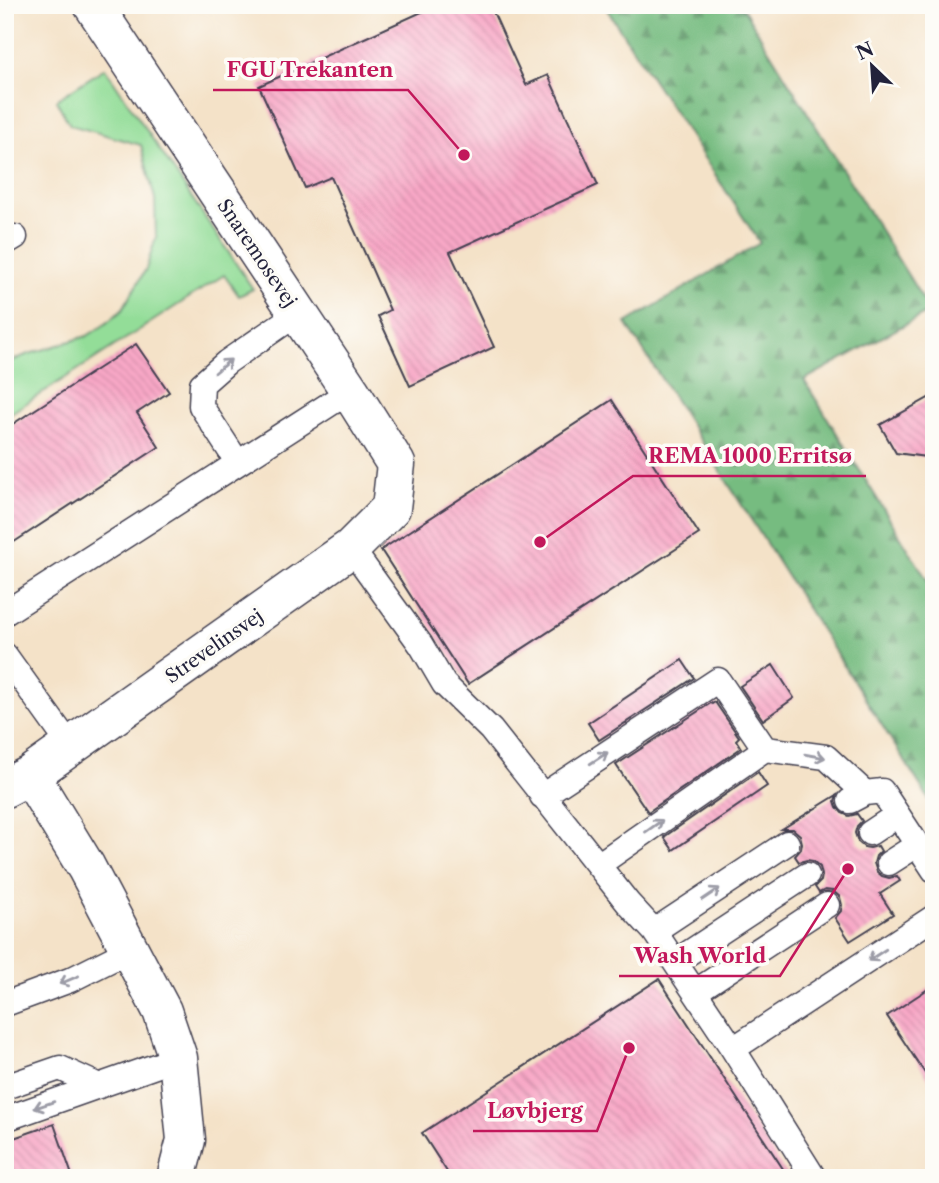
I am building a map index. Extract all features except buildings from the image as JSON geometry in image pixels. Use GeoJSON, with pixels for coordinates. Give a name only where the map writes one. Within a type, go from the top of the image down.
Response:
{"type":"FeatureCollection","features":[{"type":"Feature","properties":{"kind":"street","name":"Snaremosevej"},"geometry":{"type":"LineString","coordinates":[[93,5],[396,464],[391,508]]}},
{"type":"Feature","properties":{"kind":"street","name":"Strevelinsvej"},"geometry":{"type":"LineString","coordinates":[[5,808],[18,781],[71,747],[351,548],[391,508]]}},
{"type":"Feature","properties":{"kind":"street"},"geometry":{"type":"LineString","coordinates":[[18,781],[86,867],[162,1011],[178,1059],[186,1140],[176,1178]]}},
{"type":"Feature","properties":{"kind":"lane"},"geometry":{"type":"LineString","coordinates":[[238,463],[201,406],[202,384],[227,362],[298,313]]}},
{"type":"Feature","properties":{"kind":"lane"},"geometry":{"type":"LineString","coordinates":[[5,613],[350,391]]}},
{"type":"Feature","properties":{"kind":"lane"},"geometry":{"type":"LineString","coordinates":[[351,548],[421,645],[444,684],[491,730],[597,865],[654,931],[733,1049],[814,1178]]}},
{"type":"Feature","properties":{"kind":"lane"},"geometry":{"type":"LineString","coordinates":[[5,655],[71,747]]}},
{"type":"Feature","properties":{"kind":"lane"},"geometry":{"type":"LineString","coordinates":[[542,796],[718,680],[765,749]]}},
{"type":"Feature","properties":{"kind":"lane"},"geometry":{"type":"LineString","coordinates":[[597,865],[765,749],[826,757],[857,797],[882,791],[934,870]]}},
{"type":"Feature","properties":{"kind":"lane"},"geometry":{"type":"LineString","coordinates":[[870,833],[897,815]]}},
{"type":"Feature","properties":{"kind":"lane"},"geometry":{"type":"LineString","coordinates":[[654,931],[787,843]]}},
{"type":"Feature","properties":{"kind":"lane"},"geometry":{"type":"LineString","coordinates":[[889,863],[918,845]]}},
{"type":"Feature","properties":{"kind":"lane"},"geometry":{"type":"LineString","coordinates":[[675,962],[807,875]]}},
{"type":"Feature","properties":{"kind":"lane"},"geometry":{"type":"LineString","coordinates":[[695,992],[827,905]]}},
{"type":"Feature","properties":{"kind":"lane"},"geometry":{"type":"LineString","coordinates":[[733,1049],[934,917]]}},
{"type":"Feature","properties":{"kind":"lane"},"geometry":{"type":"LineString","coordinates":[[5,1004],[70,980],[130,950]]}},
{"type":"Feature","properties":{"kind":"lane"},"geometry":{"type":"LineString","coordinates":[[5,1119],[178,1059]]}},
{"type":"Feature","properties":{"kind":"lane"},"geometry":{"type":"LineString","coordinates":[[5,1087],[60,1068],[99,1086]]}},
{"type":"Feature","properties":{"kind":"green space"},"geometry":{"type":"Polygon","coordinates":[[[604,5],[741,5],[930,311],[804,380],[934,591],[934,807],[626,323],[760,243],[604,5]]]}},
{"type":"Feature","properties":{"kind":"green space"},"geometry":{"type":"Polygon","coordinates":[[[105,68],[253,289],[239,296],[224,275],[5,417],[5,364],[87,336],[122,310],[146,269],[156,237],[155,199],[141,145],[70,125],[56,100],[105,68]]]}},
{"type":"Feature","properties":{"kind":"place","name":"FGU Trekanten"},"geometry":{"type":"Point","coordinates":[464,155]}},
{"type":"Feature","properties":{"kind":"place","name":"REMA 1000 Erritsø"},"geometry":{"type":"Point","coordinates":[540,542]}},
{"type":"Feature","properties":{"kind":"place","name":"Wash World"},"geometry":{"type":"Point","coordinates":[848,869]}},
{"type":"Feature","properties":{"kind":"place","name":"Løvbjerg"},"geometry":{"type":"Point","coordinates":[629,1048]}}]}
